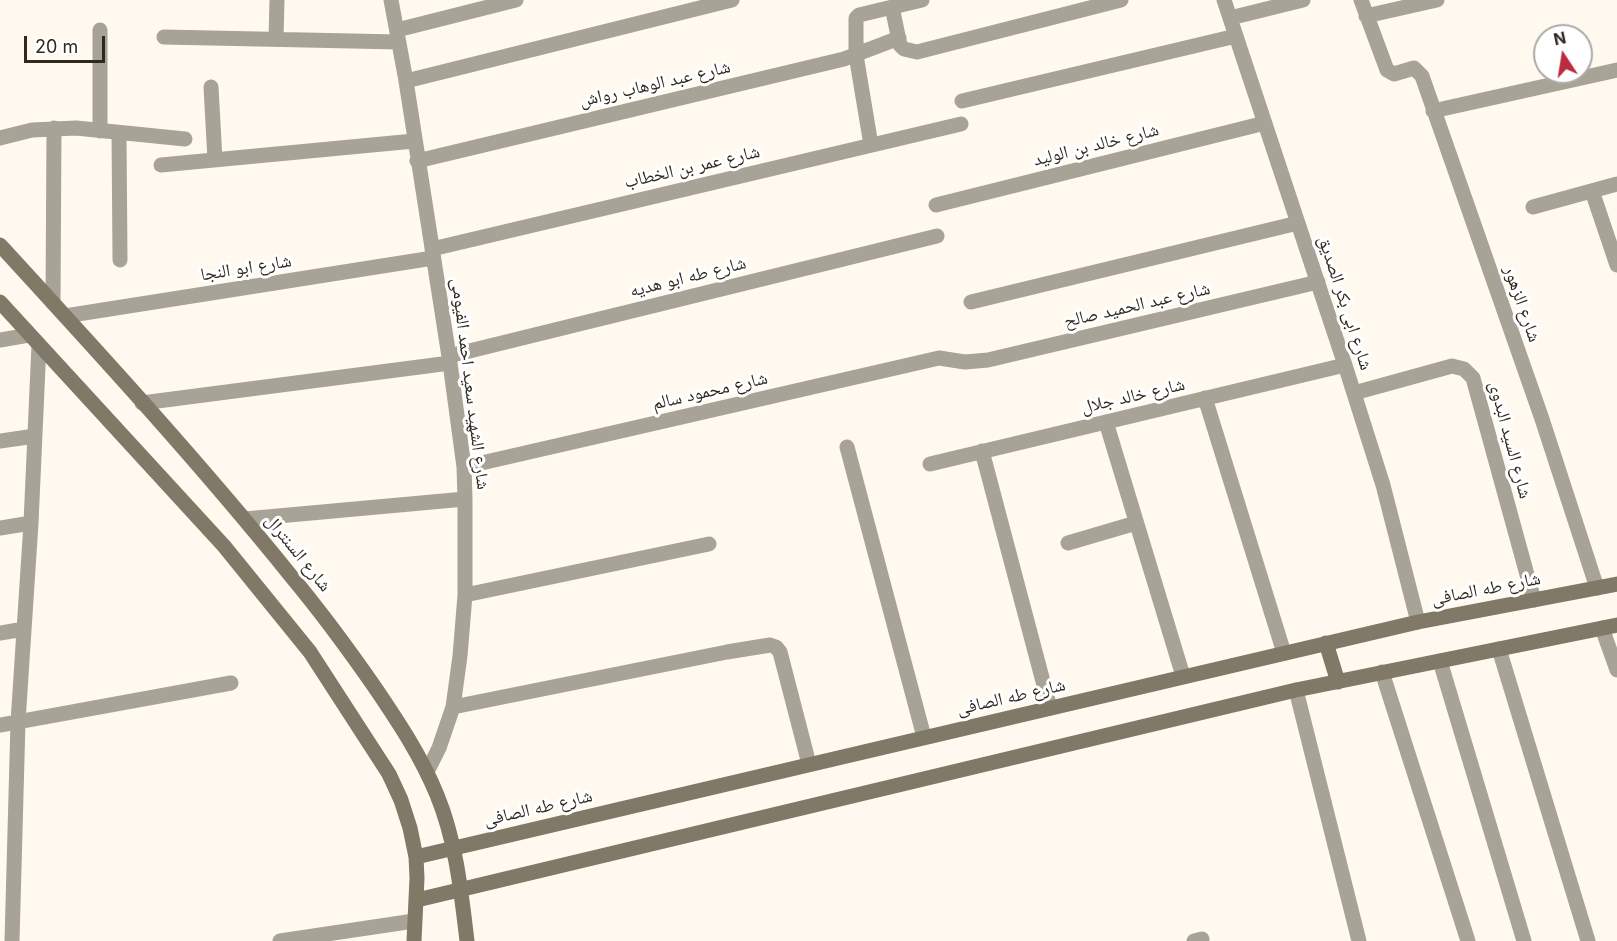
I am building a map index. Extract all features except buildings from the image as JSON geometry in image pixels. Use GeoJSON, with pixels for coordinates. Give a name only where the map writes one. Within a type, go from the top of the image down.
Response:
{"type":"FeatureCollection","features":[{"type":"Feature","properties":{"kind":"street"},"geometry":{"type":"LineString","coordinates":[[276,39],[277,0]]}},
{"type":"Feature","properties":{"kind":"street","name":"شارع الشهيد سعيد احمد الفيومى"},"geometry":{"type":"LineString","coordinates":[[390,0],[406,81],[464,467],[465,595],[460,656],[453,707],[440,748],[427,772]]}},
{"type":"Feature","properties":{"kind":"street"},"geometry":{"type":"LineString","coordinates":[[164,37],[276,39],[398,36],[516,0]]}},
{"type":"Feature","properties":{"kind":"street"},"geometry":{"type":"LineString","coordinates":[[406,81],[732,0]]}},
{"type":"Feature","properties":{"kind":"street"},"geometry":{"type":"LineString","coordinates":[[871,145],[856,54],[856,18],[859,15],[922,0]]}},
{"type":"Feature","properties":{"kind":"street"},"geometry":{"type":"LineString","coordinates":[[892,7],[898,38],[904,50],[910,52],[925,51],[1121,0]]}},
{"type":"Feature","properties":{"kind":"street","name":"شارع ابى بكر الصديق"},"geometry":{"type":"LineString","coordinates":[[1224,0],[1383,485],[1418,622]]}},
{"type":"Feature","properties":{"kind":"street"},"geometry":{"type":"LineString","coordinates":[[1230,18],[1303,0]]}},
{"type":"Feature","properties":{"kind":"street"},"geometry":{"type":"LineString","coordinates":[[1361,0],[1366,16],[1437,0]]}},
{"type":"Feature","properties":{"kind":"street","name":"شارع الزهور"},"geometry":{"type":"LineString","coordinates":[[1366,16],[1387,70],[1394,74],[1410,68],[1418,71],[1422,76],[1542,419],[1597,588]]}},
{"type":"Feature","properties":{"kind":"street"},"geometry":{"type":"LineString","coordinates":[[100,30],[100,131]]}},
{"type":"Feature","properties":{"kind":"street"},"geometry":{"type":"LineString","coordinates":[[962,101],[1236,36]]}},
{"type":"Feature","properties":{"kind":"street","name":"شارع عبد الوهاب رواش"},"geometry":{"type":"LineString","coordinates":[[417,161],[844,59],[898,38]]}},
{"type":"Feature","properties":{"kind":"street"},"geometry":{"type":"LineString","coordinates":[[1433,111],[1617,70]]}},
{"type":"Feature","properties":{"kind":"street"},"geometry":{"type":"LineString","coordinates":[[211,87],[215,160]]}},
{"type":"Feature","properties":{"kind":"street","name":"شارع خالد بن الوليد"},"geometry":{"type":"LineString","coordinates":[[936,205],[1265,123]]}},
{"type":"Feature","properties":{"kind":"street","name":"شارع عمر بن الخطاب"},"geometry":{"type":"LineString","coordinates":[[432,254],[961,124]]}},
{"type":"Feature","properties":{"kind":"street"},"geometry":{"type":"LineString","coordinates":[[53,303],[54,128]]}},
{"type":"Feature","properties":{"kind":"street"},"geometry":{"type":"LineString","coordinates":[[0,138],[32,130],[54,128],[185,139]]}},
{"type":"Feature","properties":{"kind":"street"},"geometry":{"type":"LineString","coordinates":[[119,133],[120,260]]}},
{"type":"Feature","properties":{"kind":"street"},"geometry":{"type":"LineString","coordinates":[[161,165],[414,141]]}},
{"type":"Feature","properties":{"kind":"street"},"geometry":{"type":"LineString","coordinates":[[1533,207],[1617,184]]}},
{"type":"Feature","properties":{"kind":"street"},"geometry":{"type":"LineString","coordinates":[[1592,191],[1617,265]]}},
{"type":"Feature","properties":{"kind":"street"},"geometry":{"type":"LineString","coordinates":[[971,302],[1298,222]]}},
{"type":"Feature","properties":{"kind":"street","name":"شارع طه ابو هديه"},"geometry":{"type":"LineString","coordinates":[[142,403],[449,360],[937,236]]}},
{"type":"Feature","properties":{"kind":"street","name":"شارع السنترال"},"geometry":{"type":"LineString","coordinates":[[0,245],[245,519],[337,631],[398,720],[438,796],[453,848],[467,941]]}},
{"type":"Feature","properties":{"kind":"street","name":"شارع ابو النجا"},"geometry":{"type":"LineString","coordinates":[[65,316],[432,254]]}},
{"type":"Feature","properties":{"kind":"street","name":"شارع عبد الحميد صالح"},"geometry":{"type":"LineString","coordinates":[[965,362],[988,360],[1318,282]]}},
{"type":"Feature","properties":{"kind":"street"},"geometry":{"type":"LineString","coordinates":[[0,302],[224,546],[310,652],[389,774],[401,800],[416,856],[417,900],[414,941]]}},
{"type":"Feature","properties":{"kind":"street"},"geometry":{"type":"LineString","coordinates":[[0,340],[34,340]]}},
{"type":"Feature","properties":{"kind":"street"},"geometry":{"type":"LineString","coordinates":[[12,941],[18,722],[35,436],[34,340]]}},
{"type":"Feature","properties":{"kind":"street","name":"شارع محمود سالم"},"geometry":{"type":"LineString","coordinates":[[464,467],[939,358],[965,362]]}},
{"type":"Feature","properties":{"kind":"street","name":"شارع خالد جلال"},"geometry":{"type":"LineString","coordinates":[[930,464],[1345,365]]}},
{"type":"Feature","properties":{"kind":"street","name":"شارع السيد البدوى"},"geometry":{"type":"LineString","coordinates":[[1354,393],[1452,366],[1464,369],[1473,378],[1534,600]]}},
{"type":"Feature","properties":{"kind":"street"},"geometry":{"type":"LineString","coordinates":[[1205,398],[1284,653]]}},
{"type":"Feature","properties":{"kind":"street"},"geometry":{"type":"LineString","coordinates":[[1106,422],[1183,676]]}},
{"type":"Feature","properties":{"kind":"street"},"geometry":{"type":"LineString","coordinates":[[0,441],[35,436]]}},
{"type":"Feature","properties":{"kind":"street"},"geometry":{"type":"LineString","coordinates":[[847,447],[924,738]]}},
{"type":"Feature","properties":{"kind":"street"},"geometry":{"type":"LineString","coordinates":[[982,452],[1050,708]]}},
{"type":"Feature","properties":{"kind":"street"},"geometry":{"type":"LineString","coordinates":[[245,519],[465,500]]}},
{"type":"Feature","properties":{"kind":"street"},"geometry":{"type":"LineString","coordinates":[[0,528],[31,523]]}},
{"type":"Feature","properties":{"kind":"street"},"geometry":{"type":"LineString","coordinates":[[1068,543],[1136,523]]}},
{"type":"Feature","properties":{"kind":"street"},"geometry":{"type":"LineString","coordinates":[[465,595],[709,543]]}},
{"type":"Feature","properties":{"kind":"street","name":"شارع طه الصافى"},"geometry":{"type":"LineString","coordinates":[[416,856],[1418,622],[1617,584]]}},
{"type":"Feature","properties":{"kind":"street"},"geometry":{"type":"LineString","coordinates":[[417,900],[1296,690],[1610,626],[1617,670]]}},
{"type":"Feature","properties":{"kind":"street"},"geometry":{"type":"LineString","coordinates":[[0,633],[24,629]]}},
{"type":"Feature","properties":{"kind":"street"},"geometry":{"type":"LineString","coordinates":[[1326,643],[1338,682]]}},
{"type":"Feature","properties":{"kind":"street"},"geometry":{"type":"LineString","coordinates":[[453,707],[763,645],[776,647],[780,652],[809,764]]}},
{"type":"Feature","properties":{"kind":"street"},"geometry":{"type":"LineString","coordinates":[[1499,649],[1588,941]]}},
{"type":"Feature","properties":{"kind":"street"},"geometry":{"type":"LineString","coordinates":[[1440,661],[1524,941]]}},
{"type":"Feature","properties":{"kind":"street"},"geometry":{"type":"LineString","coordinates":[[1382,672],[1467,941]]}},
{"type":"Feature","properties":{"kind":"street"},"geometry":{"type":"LineString","coordinates":[[0,725],[231,683]]}},
{"type":"Feature","properties":{"kind":"street"},"geometry":{"type":"LineString","coordinates":[[1296,690],[1359,941]]}},
{"type":"Feature","properties":{"kind":"street"},"geometry":{"type":"LineString","coordinates":[[280,941],[414,921]]}}]}
